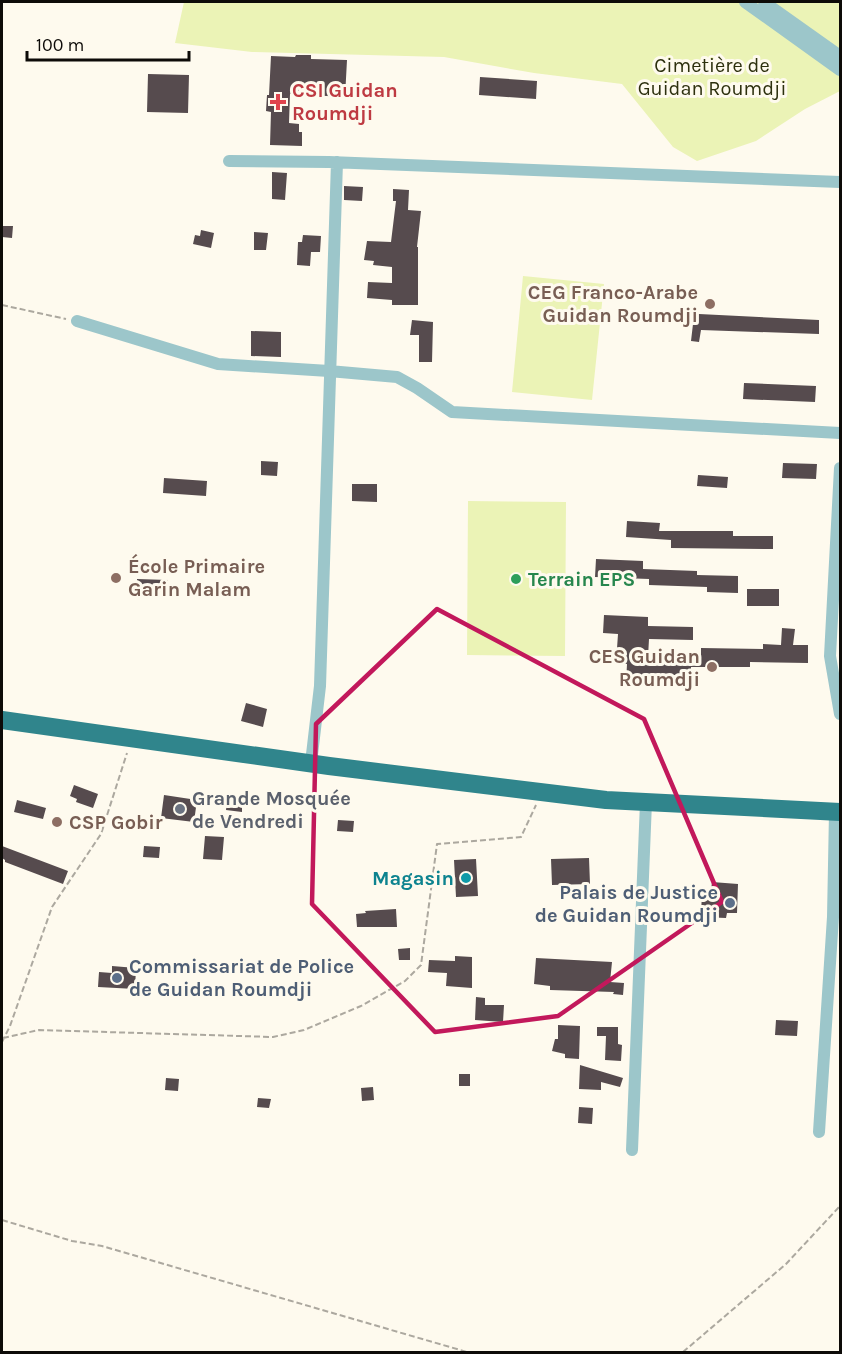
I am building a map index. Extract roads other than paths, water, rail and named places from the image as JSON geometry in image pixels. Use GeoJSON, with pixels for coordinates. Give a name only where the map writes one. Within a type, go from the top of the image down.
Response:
{"type":"FeatureCollection","features":[{"type":"Feature","properties":{"kind":"highway"},"geometry":{"type":"LineString","coordinates":[[2,720],[311,763],[606,800],[838,812]]}},
{"type":"Feature","properties":{"kind":"street"},"geometry":{"type":"LineString","coordinates":[[746,2],[840,70]]}},
{"type":"Feature","properties":{"kind":"street"},"geometry":{"type":"LineString","coordinates":[[764,2],[840,56]]}},
{"type":"Feature","properties":{"kind":"street"},"geometry":{"type":"LineString","coordinates":[[229,161],[337,162],[840,182]]}},
{"type":"Feature","properties":{"kind":"street"},"geometry":{"type":"LineString","coordinates":[[311,763],[320,686],[337,162]]}},
{"type":"Feature","properties":{"kind":"street"},"geometry":{"type":"LineString","coordinates":[[77,321],[218,364],[397,377],[452,412],[840,433]]}},
{"type":"Feature","properties":{"kind":"street"},"geometry":{"type":"LineString","coordinates":[[840,468],[830,656],[840,714]]}},
{"type":"Feature","properties":{"kind":"street"},"geometry":{"type":"LineString","coordinates":[[632,1150],[646,802]]}},
{"type":"Feature","properties":{"kind":"street"},"geometry":{"type":"LineString","coordinates":[[819,1132],[838,812]]}},
{"type":"Feature","properties":{"kind":"place","name":"CSI Guidan Roumdji"},"geometry":{"type":"Point","coordinates":[278,102]}},
{"type":"Feature","properties":{"kind":"place","name":"CEG Franco-Arabe Guidan Roumdji"},"geometry":{"type":"Point","coordinates":[710,304]}},
{"type":"Feature","properties":{"kind":"place","name":"École Primaire Garin Malam"},"geometry":{"type":"Point","coordinates":[116,578]}},
{"type":"Feature","properties":{"kind":"place","name":"Terrain EPS"},"geometry":{"type":"Point","coordinates":[516,579]}},
{"type":"Feature","properties":{"kind":"place","name":"CES Guidan Roumdji"},"geometry":{"type":"Point","coordinates":[712,667]}},
{"type":"Feature","properties":{"kind":"place","name":"Grande Mosquée de Vendredi"},"geometry":{"type":"Point","coordinates":[180,809]}},
{"type":"Feature","properties":{"kind":"place","name":"CSP Gobir"},"geometry":{"type":"Point","coordinates":[57,822]}},
{"type":"Feature","properties":{"kind":"place","name":"Magasin"},"geometry":{"type":"Point","coordinates":[466,878]}},
{"type":"Feature","properties":{"kind":"place","name":"Palais de Justice de Guidan Roumdji"},"geometry":{"type":"Point","coordinates":[730,903]}},
{"type":"Feature","properties":{"kind":"place","name":"Commissariat de Police de Guidan Roumdji"},"geometry":{"type":"Point","coordinates":[117,978]}},
{"type":"Feature","properties":{"kind":"park label","name":"Cimetière de Guidan Roumdji"},"geometry":{"type":"Point","coordinates":[712,76]}}]}
